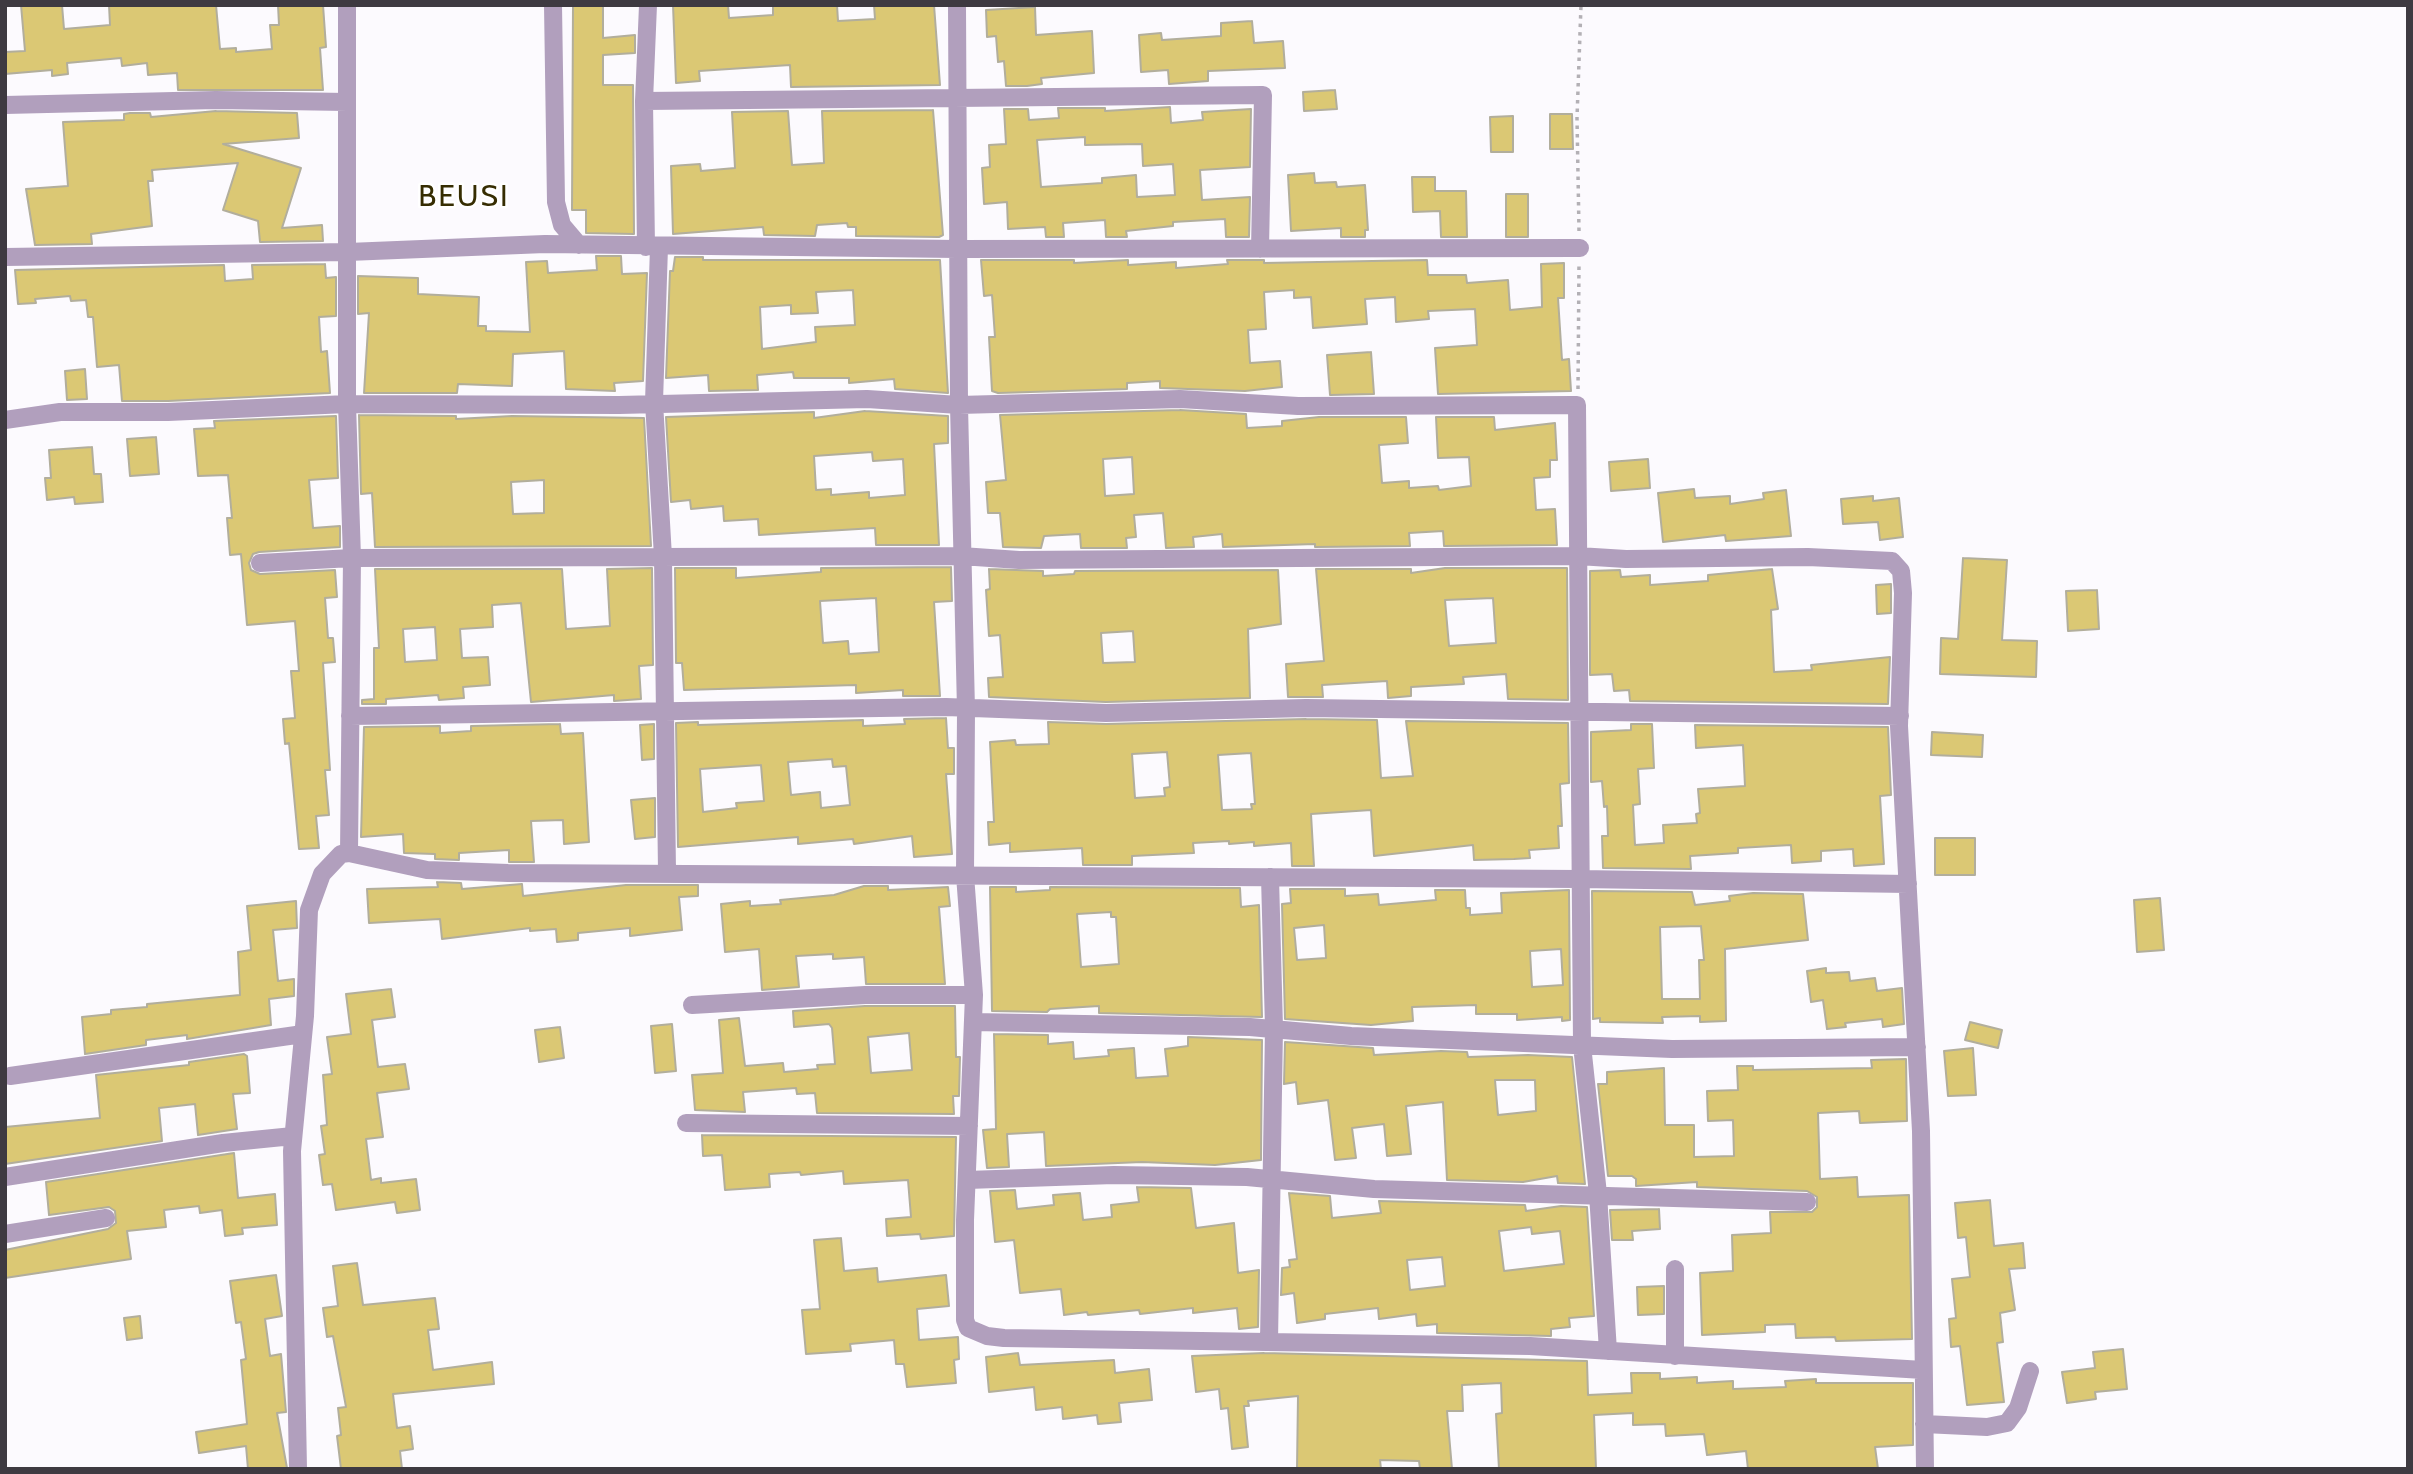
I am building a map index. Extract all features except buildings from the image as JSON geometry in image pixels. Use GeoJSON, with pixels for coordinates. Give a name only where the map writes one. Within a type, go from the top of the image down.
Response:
{"type":"FeatureCollection","features":[{"type":"Feature","properties":{"kind":"street"},"geometry":{"type":"LineString","coordinates":[[347,5],[348,404],[352,558],[349,853]]}},
{"type":"Feature","properties":{"kind":"street"},"geometry":{"type":"LineString","coordinates":[[553,5],[556,202],[562,225],[579,245]]}},
{"type":"Feature","properties":{"kind":"street"},"geometry":{"type":"LineString","coordinates":[[648,5],[644,101],[652,247],[654,402],[663,556],[667,872]]}},
{"type":"Feature","properties":{"kind":"street"},"geometry":{"type":"LineString","coordinates":[[957,5],[961,556],[967,710],[965,875],[974,995],[965,1320],[975,1332],[1004,1338],[1530,1346],[1923,1370]]}},
{"type":"Feature","properties":{"kind":"street"},"geometry":{"type":"LineString","coordinates":[[644,101],[1262,95],[1260,249]]}},
{"type":"Feature","properties":{"kind":"street"},"geometry":{"type":"LineString","coordinates":[[5,105],[216,100],[347,102]]}},
{"type":"Feature","properties":{"kind":"street"},"geometry":{"type":"LineString","coordinates":[[5,257],[348,252],[545,244],[957,249],[1580,248]]}},
{"type":"Feature","properties":{"kind":"street"},"geometry":{"type":"LineString","coordinates":[[5,420],[60,412],[182,412],[348,404],[619,405],[654,402],[867,399],[959,405],[1180,399],[1298,406],[1577,405],[1582,1045],[1598,1194],[1608,1351]]}},
{"type":"Feature","properties":{"kind":"street"},"geometry":{"type":"LineString","coordinates":[[260,563],[352,558],[663,556],[961,556],[1073,560],[1578,556],[1626,559],[1808,557],[1892,561],[1901,571],[1903,593],[1899,716],[1917,1047],[1925,1469]]}},
{"type":"Feature","properties":{"kind":"street"},"geometry":{"type":"LineString","coordinates":[[350,716],[946,707],[967,710],[1106,713],[1306,708],[1899,716]]}},
{"type":"Feature","properties":{"kind":"street"},"geometry":{"type":"LineString","coordinates":[[298,1469],[293,1136],[303,1034],[309,910],[322,874],[332,860],[349,853],[426,870],[508,873],[1580,878],[1908,884]]}},
{"type":"Feature","properties":{"kind":"street"},"geometry":{"type":"LineString","coordinates":[[1269,1342],[1274,1028],[1270,877]]}},
{"type":"Feature","properties":{"kind":"street"},"geometry":{"type":"LineString","coordinates":[[692,1005],[865,995],[974,995]]}},
{"type":"Feature","properties":{"kind":"street"},"geometry":{"type":"LineString","coordinates":[[973,1022],[1274,1028],[1364,1037],[1748,1050],[1917,1047]]}},
{"type":"Feature","properties":{"kind":"street"},"geometry":{"type":"LineString","coordinates":[[10,1076],[303,1034]]}},
{"type":"Feature","properties":{"kind":"street"},"geometry":{"type":"LineString","coordinates":[[687,1123],[969,1126]]}},
{"type":"Feature","properties":{"kind":"street"},"geometry":{"type":"LineString","coordinates":[[5,1177],[223,1143],[293,1136]]}},
{"type":"Feature","properties":{"kind":"street"},"geometry":{"type":"LineString","coordinates":[[967,1180],[1114,1175],[1271,1177],[1374,1189],[1807,1202]]}},
{"type":"Feature","properties":{"kind":"street"},"geometry":{"type":"LineString","coordinates":[[5,1234],[106,1218]]}},
{"type":"Feature","properties":{"kind":"street"},"geometry":{"type":"LineString","coordinates":[[1675,1269],[1675,1356]]}},
{"type":"Feature","properties":{"kind":"street"},"geometry":{"type":"LineString","coordinates":[[1924,1424],[1987,1427],[2007,1423],[2018,1408],[2030,1371]]}},
{"type":"Feature","properties":{"kind":"path"},"geometry":{"type":"LineString","coordinates":[[1577,405],[1580,248],[1577,118],[1581,5]]}},
{"type":"Feature","properties":{"kind":"district","name":"BEUSI"},"geometry":{"type":"Point","coordinates":[464,197]}}]}
